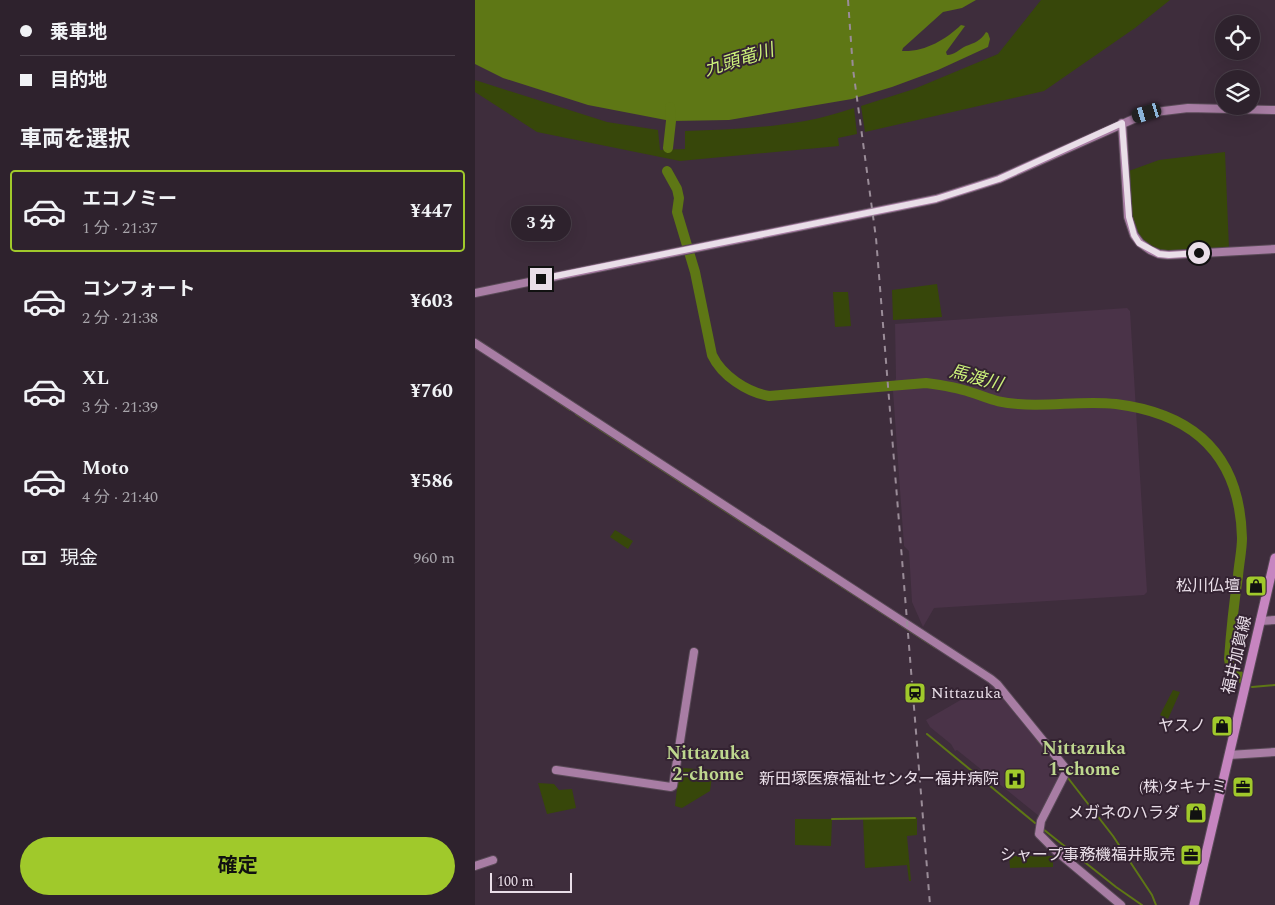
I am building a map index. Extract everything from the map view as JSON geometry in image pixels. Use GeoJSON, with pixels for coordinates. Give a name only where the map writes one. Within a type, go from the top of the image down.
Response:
{"type":"FeatureCollection","features":[{"type":"Feature","properties":{"kind":"main road","name":"福井加賀線"},"geometry":{"type":"LineString","coordinates":[[1194,905],[1275,558]]}},
{"type":"Feature","properties":{"kind":"street"},"geometry":{"type":"LineString","coordinates":[[475,293],[887,210],[961,192],[999,179],[1147,113],[1179,108],[1275,110]]}},
{"type":"Feature","properties":{"kind":"street"},"geometry":{"type":"LineString","coordinates":[[1122,123],[1129,217],[1134,235],[1139,243],[1159,254],[1169,255],[1275,249]]}},
{"type":"Feature","properties":{"kind":"street"},"geometry":{"type":"LineString","coordinates":[[475,343],[991,678],[1067,770],[1041,821],[1039,834],[1056,851],[1121,905]]}},
{"type":"Feature","properties":{"kind":"street"},"geometry":{"type":"LineString","coordinates":[[1260,621],[1275,620]]}},
{"type":"Feature","properties":{"kind":"street"},"geometry":{"type":"LineString","coordinates":[[556,770],[673,786],[694,652]]}},
{"type":"Feature","properties":{"kind":"street"},"geometry":{"type":"LineString","coordinates":[[1229,756],[1275,752]]}},
{"type":"Feature","properties":{"kind":"street"},"geometry":{"type":"LineString","coordinates":[[475,866],[493,860]]}},
{"type":"Feature","properties":{"kind":"shaded area"},"geometry":{"type":"Polygon","coordinates":[[[1041,0],[1170,0],[1135,28],[1044,91],[865,132],[861,106],[914,89],[998,54],[1041,0]]]}},
{"type":"Feature","properties":{"kind":"shaded area"},"geometry":{"type":"Polygon","coordinates":[[[475,80],[607,122],[658,130],[660,150],[685,149],[685,131],[745,128],[790,123],[818,118],[854,108],[857,134],[838,138],[839,146],[680,161],[537,132],[475,92],[475,80]]]}},
{"type":"Feature","properties":{"kind":"shaded area"},"geometry":{"type":"Polygon","coordinates":[[[1225,152],[1229,249],[1168,255],[1143,242],[1133,221],[1126,172],[1159,160],[1225,152]]]}},
{"type":"Feature","properties":{"kind":"shaded area"},"geometry":{"type":"Polygon","coordinates":[[[937,284],[942,317],[893,320],[892,290],[937,284]]]}},
{"type":"Feature","properties":{"kind":"shaded area"},"geometry":{"type":"Polygon","coordinates":[[[833,292],[848,292],[851,326],[835,327],[833,292]]]}},
{"type":"Feature","properties":{"kind":"shaded area"},"geometry":{"type":"Polygon","coordinates":[[[1127,308],[1130,311],[1147,592],[1144,595],[934,608],[923,627],[912,602],[909,551],[904,546],[893,391],[896,378],[895,324],[1127,308]]]}},
{"type":"Feature","properties":{"kind":"shaded area"},"geometry":{"type":"Polygon","coordinates":[[[615,530],[633,541],[628,549],[610,537],[615,530]]]}},
{"type":"Feature","properties":{"kind":"shaded area"},"geometry":{"type":"Polygon","coordinates":[[[990,683],[1062,770],[1039,816],[957,750],[955,751],[951,744],[930,727],[926,720],[990,683]]]}},
{"type":"Feature","properties":{"kind":"shaded area"},"geometry":{"type":"Polygon","coordinates":[[[1173,690],[1180,692],[1168,719],[1160,715],[1173,690]]]}},
{"type":"Feature","properties":{"kind":"shaded area"},"geometry":{"type":"Polygon","coordinates":[[[682,768],[713,770],[710,791],[682,808],[675,806],[679,771],[682,768]]]}},
{"type":"Feature","properties":{"kind":"shaded area"},"geometry":{"type":"Polygon","coordinates":[[[538,783],[554,784],[559,790],[572,789],[576,808],[547,814],[538,783]]]}},
{"type":"Feature","properties":{"kind":"shaded area"},"geometry":{"type":"Polygon","coordinates":[[[863,818],[917,818],[917,835],[907,836],[911,881],[909,881],[907,865],[865,868],[863,818]]]}},
{"type":"Feature","properties":{"kind":"shaded area"},"geometry":{"type":"Polygon","coordinates":[[[795,819],[832,819],[831,846],[795,845],[795,819]]]}},
{"type":"Feature","properties":{"kind":"shaded area"},"geometry":{"type":"Polygon","coordinates":[[[1009,856],[1053,856],[1053,867],[1010,868],[1009,856]]]}},
{"type":"Feature","properties":{"kind":"water","name":"九頭竜川"},"geometry":{"type":"Polygon","coordinates":[[[475,0],[976,0],[962,8],[943,12],[902,51],[910,51],[934,44],[948,36],[961,25],[965,26],[946,52],[947,55],[977,41],[986,32],[990,39],[988,47],[938,70],[852,99],[729,120],[671,121],[588,105],[503,78],[475,64],[475,0]]]}},
{"type":"Feature","properties":{"kind":"waterway","name":"馬渡川"},"geometry":{"type":"LineString","coordinates":[[668,148],[671,121],[670,107]]}},
{"type":"Feature","properties":{"kind":"waterway","name":"馬渡川"},"geometry":{"type":"LineString","coordinates":[[667,171],[677,189],[679,198],[677,212],[695,272],[712,355],[722,370],[744,387],[769,396],[926,383],[959,389],[1004,403],[1030,405],[1116,404],[1144,409],[1169,418],[1190,429],[1208,444],[1222,463],[1233,484],[1239,509],[1242,543],[1229,659],[1231,669],[1244,680]]}},
{"type":"Feature","properties":{"kind":"waterway"},"geometry":{"type":"LineString","coordinates":[[524,379],[570,410]]}},
{"type":"Feature","properties":{"kind":"waterway"},"geometry":{"type":"LineString","coordinates":[[576,414],[936,648]]}},
{"type":"Feature","properties":{"kind":"waterway"},"geometry":{"type":"LineString","coordinates":[[1252,687],[1275,685]]}},
{"type":"Feature","properties":{"kind":"waterway"},"geometry":{"type":"LineString","coordinates":[[927,734],[1035,823]]}},
{"type":"Feature","properties":{"kind":"waterway"},"geometry":{"type":"LineString","coordinates":[[1037,739],[1062,770]]}},
{"type":"Feature","properties":{"kind":"waterway"},"geometry":{"type":"LineString","coordinates":[[1068,778],[1113,836],[1152,895],[1156,905]]}},
{"type":"Feature","properties":{"kind":"waterway"},"geometry":{"type":"LineString","coordinates":[[832,819],[915,818]]}},
{"type":"Feature","properties":{"kind":"waterway"},"geometry":{"type":"LineString","coordinates":[[1043,829],[1116,887],[1142,905]]}},
{"type":"Feature","properties":{"kind":"railway"},"geometry":{"type":"LineString","coordinates":[[848,0],[853,69],[876,238],[930,905]]}},
{"type":"Feature","properties":{"kind":"place","name":"松川仏壇"},"geometry":{"type":"Point","coordinates":[1256,586]}},
{"type":"Feature","properties":{"kind":"place","name":"Nittazuka"},"geometry":{"type":"Point","coordinates":[915,693]}},
{"type":"Feature","properties":{"kind":"place","name":"ヤスノ"},"geometry":{"type":"Point","coordinates":[1222,726]}},
{"type":"Feature","properties":{"kind":"place","name":"新田塚医療福祉センター福井病院"},"geometry":{"type":"Point","coordinates":[1015,779]}},
{"type":"Feature","properties":{"kind":"place","name":"(株)タキナミ"},"geometry":{"type":"Point","coordinates":[1243,787]}},
{"type":"Feature","properties":{"kind":"place","name":"メガネのハラダ"},"geometry":{"type":"Point","coordinates":[1196,813]}},
{"type":"Feature","properties":{"kind":"place","name":"シャープ事務機福井販売"},"geometry":{"type":"Point","coordinates":[1191,855]}},
{"type":"Feature","properties":{"kind":"district","name":"Nittazuka 1-chome"},"geometry":{"type":"Point","coordinates":[1084,758]}},
{"type":"Feature","properties":{"kind":"district","name":"Nittazuka 2-chome"},"geometry":{"type":"Point","coordinates":[708,763]}},
{"type":"Feature","properties":{"kind":"route"},"geometry":{"type":"LineString","coordinates":[[541,279],[936,199],[999,179],[1122,123],[1129,217],[1134,235],[1139,243],[1159,254],[1199,253]]}}]}
